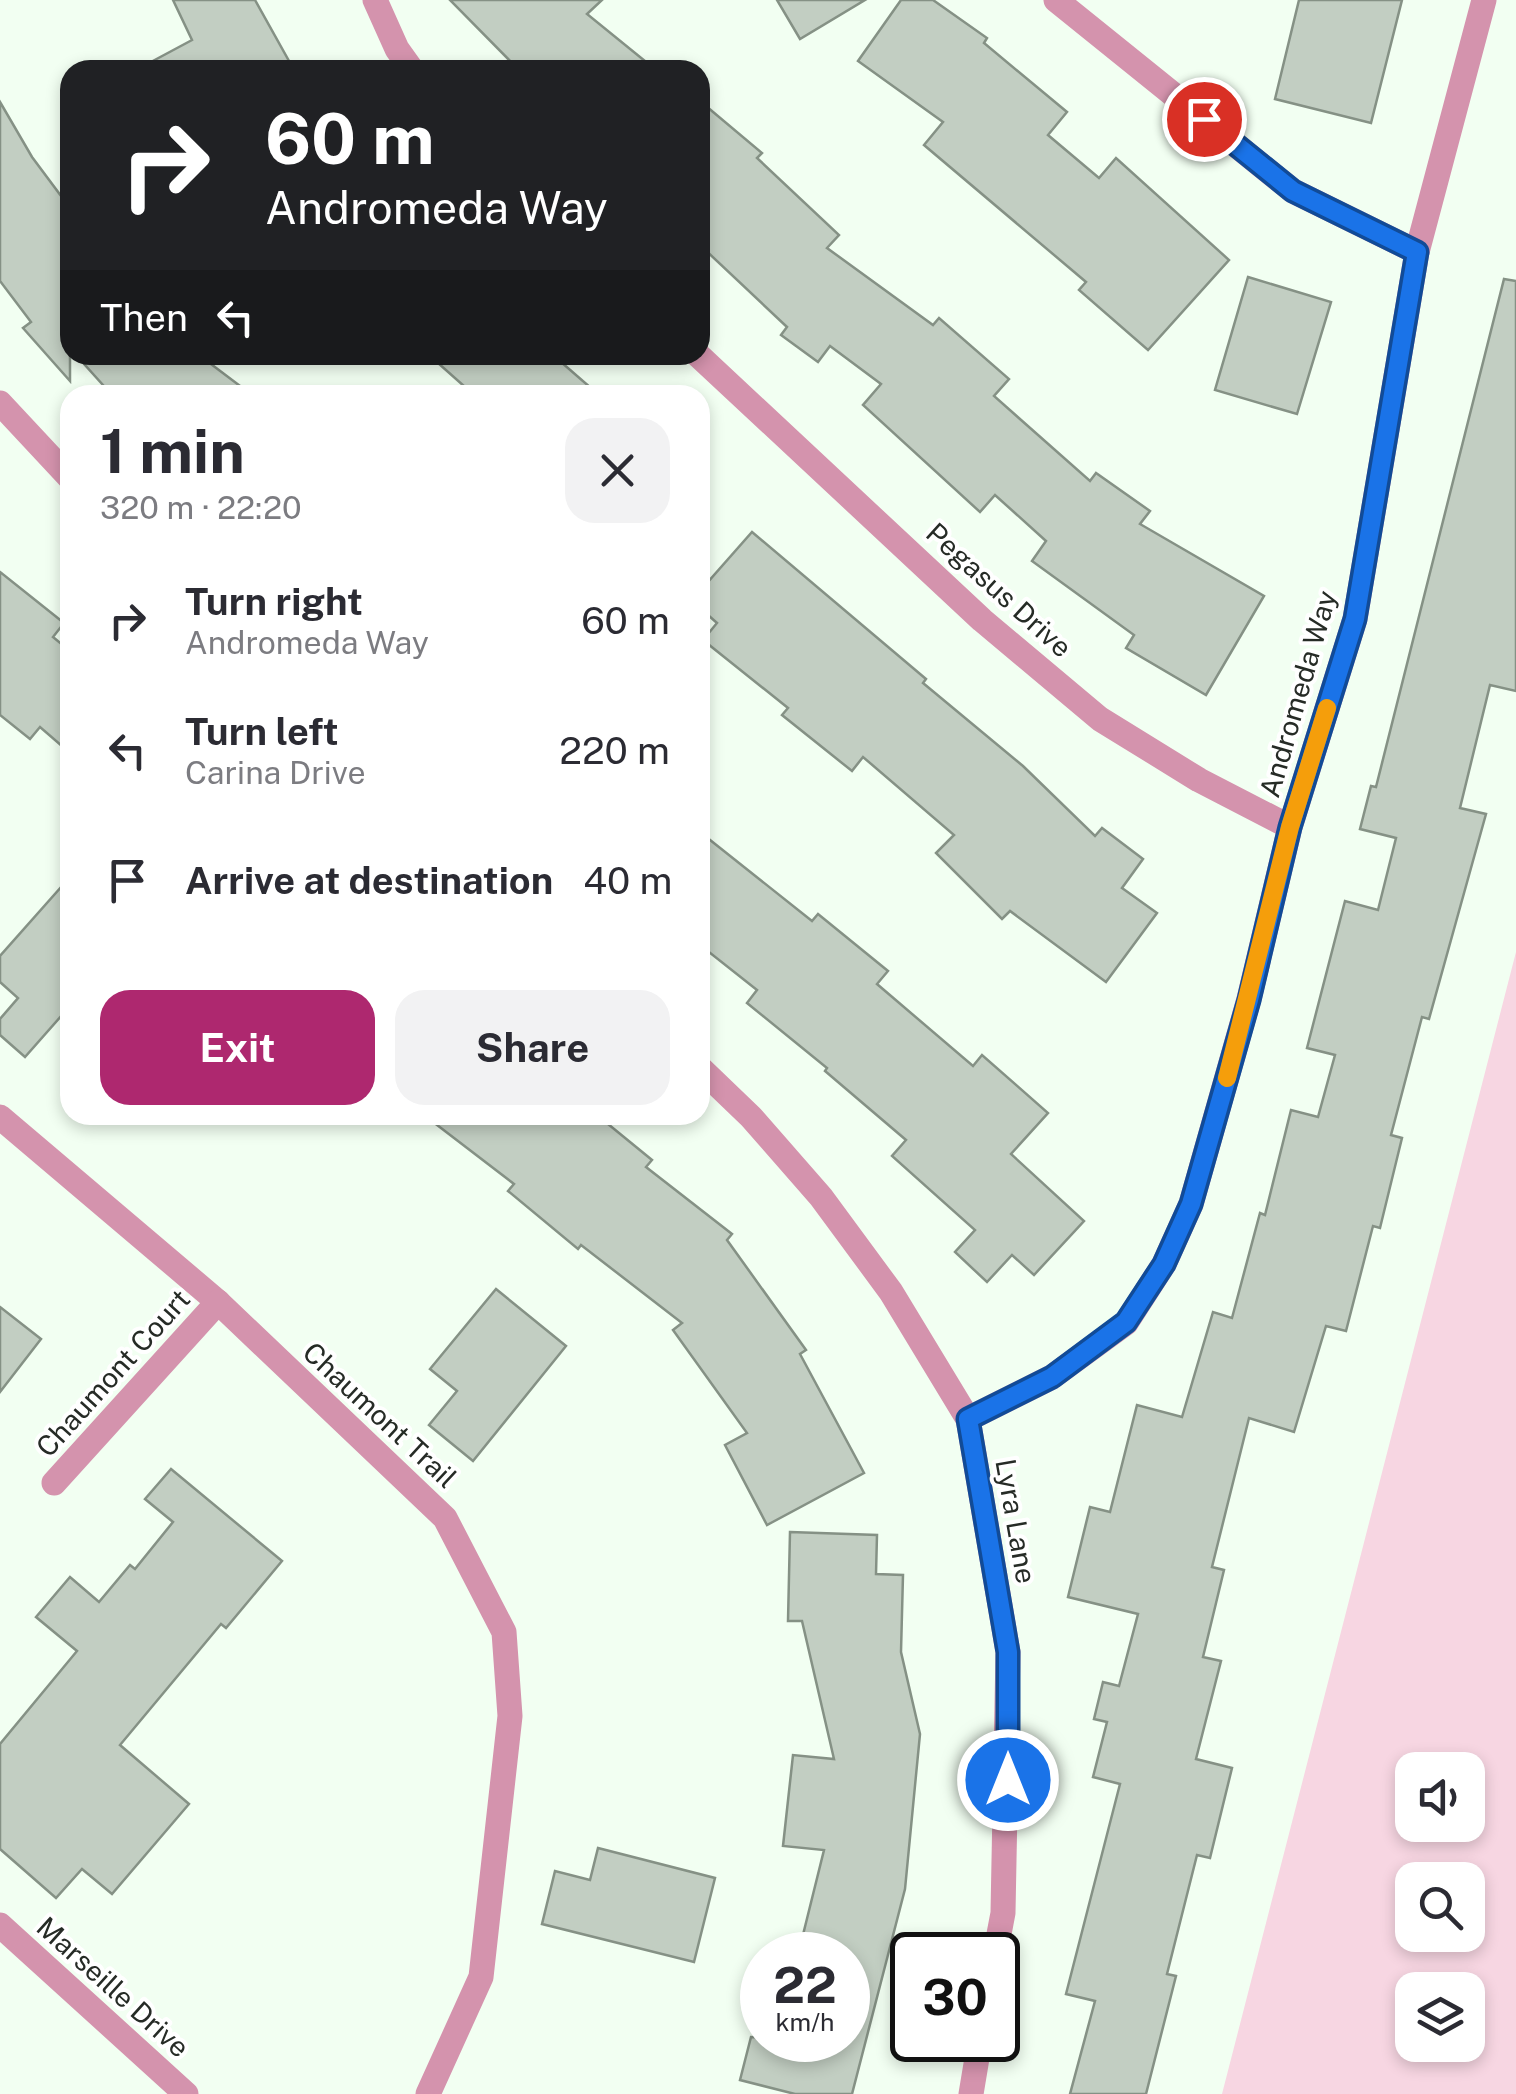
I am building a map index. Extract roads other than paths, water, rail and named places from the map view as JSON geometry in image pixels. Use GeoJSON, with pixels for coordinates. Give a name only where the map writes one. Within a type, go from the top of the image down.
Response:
{"type":"FeatureCollection","features":[{"type":"Feature","properties":{"kind":"street"},"geometry":{"type":"LineString","coordinates":[[375,0],[405,60]]}},
{"type":"Feature","properties":{"kind":"street"},"geometry":{"type":"LineString","coordinates":[[1056,0],[1293,191],[1417,252]]}},
{"type":"Feature","properties":{"kind":"street","name":"Andromeda Way"},"geometry":{"type":"LineString","coordinates":[[968,1419],[1052,1377],[1126,1322],[1164,1264],[1196,1186],[1249,1000],[1290,827],[1355,619],[1417,252],[1484,0]]}},
{"type":"Feature","properties":{"kind":"street","name":"Pegasus Drive"},"geometry":{"type":"LineString","coordinates":[[709,365],[982,620],[1100,719],[1199,780],[1290,827]]}},
{"type":"Feature","properties":{"kind":"street"},"geometry":{"type":"LineString","coordinates":[[0,403],[60,467]]}},
{"type":"Feature","properties":{"kind":"street","name":"Lyra Lane"},"geometry":{"type":"LineString","coordinates":[[710,1078],[751,1117],[820,1197],[891,1292],[968,1419],[1008,1652],[1003,1913],[999,1932]]}},
{"type":"Feature","properties":{"kind":"street","name":"Chaumont Trail"},"geometry":{"type":"LineString","coordinates":[[0,1118],[218,1302],[445,1518],[504,1632],[510,1716],[481,1976],[428,2094]]}},
{"type":"Feature","properties":{"kind":"street","name":"Chaumont Court"},"geometry":{"type":"LineString","coordinates":[[54,1483],[218,1302]]}},
{"type":"Feature","properties":{"kind":"street","name":"Marseille Drive"},"geometry":{"type":"LineString","coordinates":[[0,1924],[186,2094]]}},
{"type":"Feature","properties":{"kind":"street"},"geometry":{"type":"LineString","coordinates":[[970,2094],[976,2062]]}}]}
